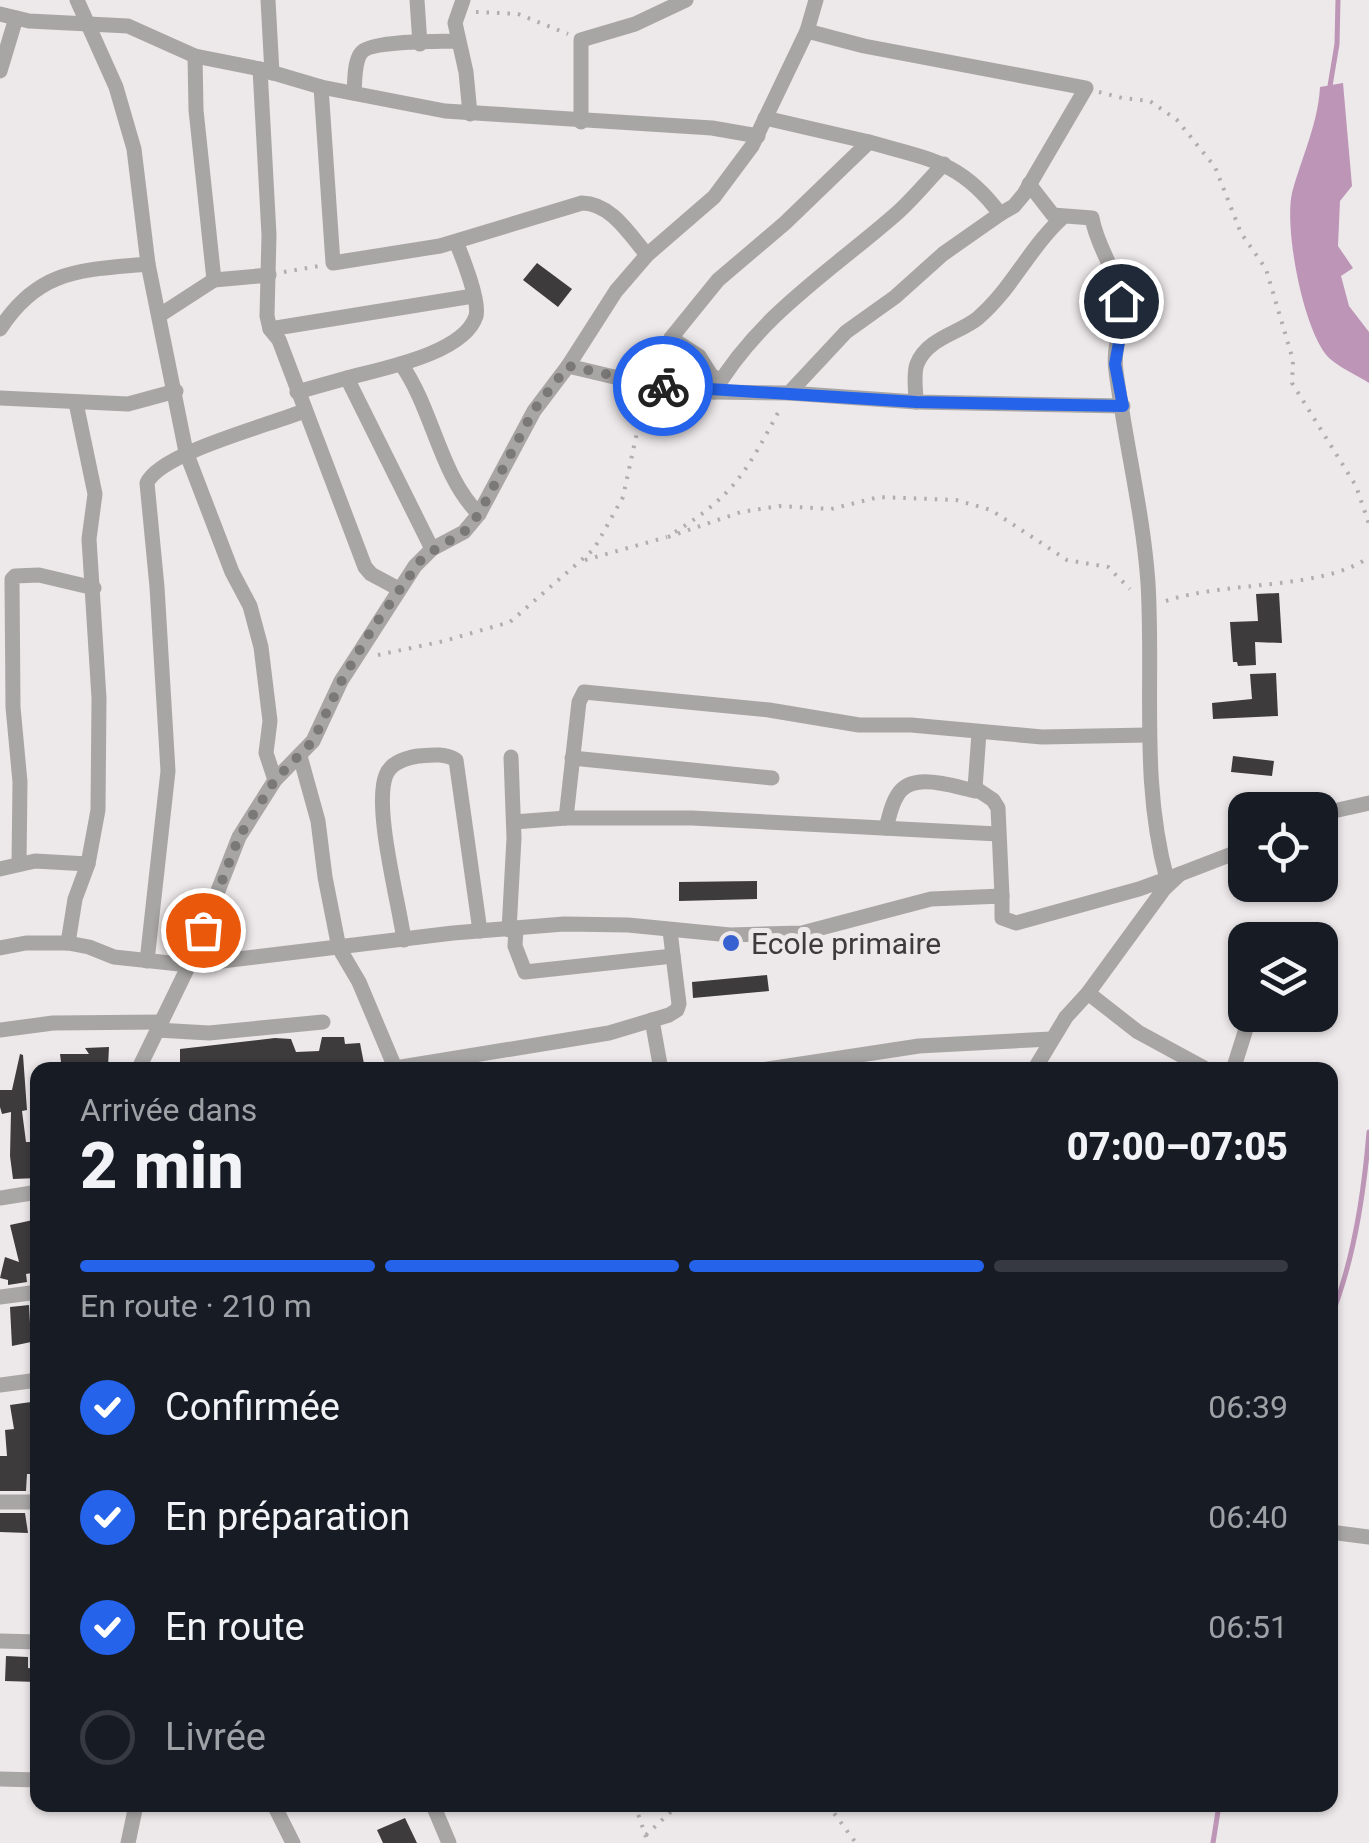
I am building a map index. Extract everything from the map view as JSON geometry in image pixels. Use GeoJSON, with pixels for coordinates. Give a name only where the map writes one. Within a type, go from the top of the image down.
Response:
{"type":"FeatureCollection","features":[{"type":"Feature","properties":{"kind":"street"},"geometry":{"type":"LineString","coordinates":[[77,0],[116,87],[134,149],[148,264],[186,452],[232,572],[250,606],[262,647],[270,721],[266,753],[275,780]]}},
{"type":"Feature","properties":{"kind":"street"},"geometry":{"type":"LineString","coordinates":[[268,0],[267,316],[366,570],[399,588]]}},
{"type":"Feature","properties":{"kind":"street"},"geometry":{"type":"LineString","coordinates":[[417,0],[420,44]]}},
{"type":"Feature","properties":{"kind":"street"},"geometry":{"type":"LineString","coordinates":[[581,122],[581,40],[635,24],[686,0]]}},
{"type":"Feature","properties":{"kind":"street"},"geometry":{"type":"LineString","coordinates":[[142,1062],[189,965],[229,859],[275,780],[313,741],[354,660],[399,588],[432,549],[464,532],[479,514],[534,410],[568,366],[616,290],[648,255],[714,197],[758,136],[807,31],[816,0]]}},
{"type":"Feature","properties":{"kind":"street"},"geometry":{"type":"LineString","coordinates":[[460,6],[454,23],[466,72],[470,114]]}},
{"type":"Feature","properties":{"kind":"street"},"geometry":{"type":"LineString","coordinates":[[1,66],[8,16],[128,26],[195,56],[321,88],[470,114],[712,128],[758,136]]}},
{"type":"Feature","properties":{"kind":"street"},"geometry":{"type":"LineString","coordinates":[[790,393],[846,332],[896,297],[944,254],[1016,204],[1086,88],[864,46],[807,31]]}},
{"type":"Feature","properties":{"kind":"street"},"geometry":{"type":"LineString","coordinates":[[354,93],[361,52],[373,46],[458,41]]}},
{"type":"Feature","properties":{"kind":"street"},"geometry":{"type":"LineString","coordinates":[[195,56],[196,110],[214,280]]}},
{"type":"Feature","properties":{"kind":"street"},"geometry":{"type":"LineString","coordinates":[[321,88],[333,263],[456,242],[546,213],[593,203],[609,212],[648,255]]}},
{"type":"Feature","properties":{"kind":"street"},"geometry":{"type":"LineString","coordinates":[[764,118],[944,164],[966,176],[1000,214]]}},
{"type":"Feature","properties":{"kind":"street"},"geometry":{"type":"LineString","coordinates":[[648,384],[672,338],[718,280],[785,223],[869,142]]}},
{"type":"Feature","properties":{"kind":"street"},"geometry":{"type":"LineString","coordinates":[[717,386],[741,350],[773,314],[898,212],[944,164]]}},
{"type":"Feature","properties":{"kind":"street"},"geometry":{"type":"LineString","coordinates":[[1029,184],[1052,215],[1092,218],[1096,239],[1116,278],[1123,321],[1115,364],[1145,550],[1150,801],[1173,876]]}},
{"type":"Feature","properties":{"kind":"street"},"geometry":{"type":"LineString","coordinates":[[916,402],[916,366],[923,355],[936,342],[976,321],[1002,294],[1040,240],[1064,217]]}},
{"type":"Feature","properties":{"kind":"street"},"geometry":{"type":"LineString","coordinates":[[297,392],[401,364],[460,336],[476,317],[456,242]]}},
{"type":"Feature","properties":{"kind":"street"},"geometry":{"type":"LineString","coordinates":[[0,329],[25,296],[50,280],[86,269],[148,264]]}},
{"type":"Feature","properties":{"kind":"street"},"geometry":{"type":"LineString","coordinates":[[160,316],[214,280],[269,275]]}},
{"type":"Feature","properties":{"kind":"street"},"geometry":{"type":"LineString","coordinates":[[270,329],[473,296]]}},
{"type":"Feature","properties":{"kind":"street"},"geometry":{"type":"LineString","coordinates":[[672,338],[699,356],[717,386]]}},
{"type":"Feature","properties":{"kind":"street"},"geometry":{"type":"LineString","coordinates":[[401,364],[428,414],[461,492],[479,514]]}},
{"type":"Feature","properties":{"kind":"street"},"geometry":{"type":"LineString","coordinates":[[568,366],[648,384],[916,402],[1123,406]]}},
{"type":"Feature","properties":{"kind":"street"},"geometry":{"type":"LineString","coordinates":[[347,378],[432,549]]}},
{"type":"Feature","properties":{"kind":"street"},"geometry":{"type":"LineString","coordinates":[[0,398],[128,404],[176,390]]}},
{"type":"Feature","properties":{"kind":"street"},"geometry":{"type":"LineString","coordinates":[[68,943],[74,898],[88,864],[98,810],[99,698],[89,534],[95,494],[76,403]]}},
{"type":"Feature","properties":{"kind":"street"},"geometry":{"type":"LineString","coordinates":[[148,961],[168,771],[147,482],[151,474],[186,452],[304,411]]}},
{"type":"Feature","properties":{"kind":"street"},"geometry":{"type":"LineString","coordinates":[[19,864],[20,782],[13,707],[12,579],[38,575],[94,588]]}},
{"type":"Feature","properties":{"kind":"street"},"geometry":{"type":"LineString","coordinates":[[566,818],[579,702],[584,692],[769,710],[859,725],[911,724],[1042,737],[1148,735]]}},
{"type":"Feature","properties":{"kind":"street"},"geometry":{"type":"LineString","coordinates":[[976,791],[979,732]]}},
{"type":"Feature","properties":{"kind":"street"},"geometry":{"type":"LineString","coordinates":[[404,940],[385,831],[384,788],[392,768],[402,760],[416,757],[446,755],[456,760],[480,931]]}},
{"type":"Feature","properties":{"kind":"street"},"geometry":{"type":"LineString","coordinates":[[300,756],[318,821],[339,948],[359,982],[389,1062]]}},
{"type":"Feature","properties":{"kind":"street"},"geometry":{"type":"LineString","coordinates":[[511,757],[513,929],[525,972],[674,956]]}},
{"type":"Feature","properties":{"kind":"street"},"geometry":{"type":"LineString","coordinates":[[572,758],[772,778]]}},
{"type":"Feature","properties":{"kind":"street"},"geometry":{"type":"LineString","coordinates":[[886,828],[896,796],[922,781],[976,791],[996,804],[1002,918],[1016,923],[1173,876],[1228,855]]}},
{"type":"Feature","properties":{"kind":"street"},"geometry":{"type":"LineString","coordinates":[[0,783],[20,782]]}},
{"type":"Feature","properties":{"kind":"street"},"geometry":{"type":"LineString","coordinates":[[1338,810],[1369,802]]}},
{"type":"Feature","properties":{"kind":"street"},"geometry":{"type":"LineString","coordinates":[[514,822],[692,818],[998,834]]}},
{"type":"Feature","properties":{"kind":"street"},"geometry":{"type":"LineString","coordinates":[[0,869],[19,864],[88,864]]}},
{"type":"Feature","properties":{"kind":"street"},"geometry":{"type":"LineString","coordinates":[[1038,1062],[1051,1039],[1173,876]]}},
{"type":"Feature","properties":{"kind":"street"},"geometry":{"type":"LineString","coordinates":[[0,948],[26,943],[68,943],[114,958],[189,965],[564,924],[730,935],[802,933],[930,898],[1002,896]]}},
{"type":"Feature","properties":{"kind":"street"},"geometry":{"type":"LineString","coordinates":[[433,1062],[609,1032],[677,1010],[680,1004],[670,931]]}},
{"type":"Feature","properties":{"kind":"street"},"geometry":{"type":"LineString","coordinates":[[1088,993],[1138,1032],[1193,1062]]}},
{"type":"Feature","properties":{"kind":"street"},"geometry":{"type":"LineString","coordinates":[[652,1020],[660,1062]]}},
{"type":"Feature","properties":{"kind":"street"},"geometry":{"type":"LineString","coordinates":[[0,1030],[53,1023],[159,1026],[209,1033],[323,1022]]}},
{"type":"Feature","properties":{"kind":"street"},"geometry":{"type":"LineString","coordinates":[[1236,1062],[1245,1032]]}},
{"type":"Feature","properties":{"kind":"street"},"geometry":{"type":"LineString","coordinates":[[814,1062],[920,1046],[1051,1039]]}},
{"type":"Feature","properties":{"kind":"street"},"geometry":{"type":"LineString","coordinates":[[0,1198],[30,1193]]}},
{"type":"Feature","properties":{"kind":"street"},"geometry":{"type":"LineString","coordinates":[[0,1297],[30,1293]]}},
{"type":"Feature","properties":{"kind":"street"},"geometry":{"type":"LineString","coordinates":[[0,1385],[30,1381]]}},
{"type":"Feature","properties":{"kind":"street"},"geometry":{"type":"LineString","coordinates":[[0,1502],[30,1502]]}},
{"type":"Feature","properties":{"kind":"street"},"geometry":{"type":"LineString","coordinates":[[1338,1533],[1369,1537]]}},
{"type":"Feature","properties":{"kind":"street"},"geometry":{"type":"LineString","coordinates":[[0,1640],[30,1642]]}},
{"type":"Feature","properties":{"kind":"street"},"geometry":{"type":"LineString","coordinates":[[0,1779],[30,1780]]}},
{"type":"Feature","properties":{"kind":"street"},"geometry":{"type":"LineString","coordinates":[[128,1843],[135,1812]]}},
{"type":"Feature","properties":{"kind":"street"},"geometry":{"type":"LineString","coordinates":[[278,1812],[293,1843]]}},
{"type":"Feature","properties":{"kind":"street"},"geometry":{"type":"LineString","coordinates":[[436,1812],[448,1843]]}},
{"type":"Feature","properties":{"kind":"path"},"geometry":{"type":"LineString","coordinates":[[460,6],[518,14],[581,40]]}},
{"type":"Feature","properties":{"kind":"path"},"geometry":{"type":"LineString","coordinates":[[1086,88],[1122,98],[1150,100],[1178,120],[1215,167],[1240,233],[1266,269],[1293,360],[1292,383],[1356,486],[1369,524]]}},
{"type":"Feature","properties":{"kind":"path"},"geometry":{"type":"LineString","coordinates":[[269,275],[333,263]]}},
{"type":"Feature","properties":{"kind":"path"},"geometry":{"type":"LineString","coordinates":[[354,660],[444,642],[510,622],[594,549],[623,497],[648,384]]}},
{"type":"Feature","properties":{"kind":"path"},"geometry":{"type":"LineString","coordinates":[[668,537],[713,509],[743,476],[790,393]]}},
{"type":"Feature","properties":{"kind":"path"},"geometry":{"type":"LineString","coordinates":[[580,561],[741,512],[780,506],[831,509],[879,497],[956,500],[991,510],[1068,560],[1108,567],[1148,608],[1187,594],[1348,570],[1369,557]]}},
{"type":"Feature","properties":{"kind":"path"},"geometry":{"type":"LineString","coordinates":[[638,1812],[648,1843]]}},
{"type":"Feature","properties":{"kind":"path"},"geometry":{"type":"LineString","coordinates":[[646,1835],[671,1812]]}},
{"type":"Feature","properties":{"kind":"path"},"geometry":{"type":"LineString","coordinates":[[833,1812],[856,1843]]}},
{"type":"Feature","properties":{"kind":"shaded area"},"geometry":{"type":"Polygon","coordinates":[[[1343,83],[1352,186],[1340,201],[1338,246],[1353,268],[1341,276],[1349,306],[1369,332],[1369,383],[1333,362],[1320,345],[1304,303],[1291,230],[1292,193],[1313,127],[1320,87],[1343,83]]]}},
{"type":"Feature","properties":{"kind":"building"},"geometry":{"type":"Polygon","coordinates":[[[537,263],[572,289],[558,307],[523,280],[537,263]]]}},
{"type":"Feature","properties":{"kind":"building"},"geometry":{"type":"Polygon","coordinates":[[[1279,593],[1282,643],[1255,642],[1256,665],[1238,666],[1233,662],[1230,622],[1258,621],[1256,594],[1279,593]]]}},
{"type":"Feature","properties":{"kind":"building"},"geometry":{"type":"Polygon","coordinates":[[[1276,673],[1278,716],[1213,719],[1212,703],[1252,699],[1250,674],[1276,673]]]}},
{"type":"Feature","properties":{"kind":"building"},"geometry":{"type":"Polygon","coordinates":[[[1233,756],[1274,761],[1272,776],[1231,772],[1233,756]]]}},
{"type":"Feature","properties":{"kind":"building"},"geometry":{"type":"Polygon","coordinates":[[[757,881],[757,899],[679,901],[679,882],[757,881]]]}},
{"type":"Feature","properties":{"kind":"building"},"geometry":{"type":"Polygon","coordinates":[[[767,975],[769,991],[693,998],[692,982],[767,975]]]}},
{"type":"Feature","properties":{"kind":"building"},"geometry":{"type":"Polygon","coordinates":[[[322,1037],[344,1037],[345,1044],[360,1043],[364,1062],[180,1062],[180,1049],[275,1038],[291,1039],[296,1052],[319,1051],[322,1037]]]}},
{"type":"Feature","properties":{"kind":"building"},"geometry":{"type":"Polygon","coordinates":[[[109,1047],[108,1062],[61,1062],[60,1054],[89,1054],[85,1048],[109,1047]]]}},
{"type":"Feature","properties":{"kind":"building"},"geometry":{"type":"Polygon","coordinates":[[[20,1054],[30,1178],[13,1179],[11,1112],[2,1114],[0,1107],[0,1090],[12,1090],[20,1054]]]}},
{"type":"Feature","properties":{"kind":"building"},"geometry":{"type":"Polygon","coordinates":[[[30,1221],[30,1273],[26,1274],[27,1282],[8,1285],[8,1280],[0,1278],[5,1257],[19,1262],[10,1225],[30,1221]]]}},
{"type":"Feature","properties":{"kind":"building"},"geometry":{"type":"Polygon","coordinates":[[[29,1305],[30,1342],[12,1346],[10,1307],[29,1305]]]}},
{"type":"Feature","properties":{"kind":"building"},"geometry":{"type":"Polygon","coordinates":[[[30,1402],[30,1474],[26,1491],[0,1491],[0,1456],[7,1456],[5,1430],[14,1429],[10,1405],[30,1402]]]}},
{"type":"Feature","properties":{"kind":"building"},"geometry":{"type":"Polygon","coordinates":[[[0,1513],[25,1513],[28,1533],[0,1532],[0,1513]]]}},
{"type":"Feature","properties":{"kind":"building"},"geometry":{"type":"Polygon","coordinates":[[[6,1656],[28,1657],[30,1682],[5,1681],[6,1656]]]}},
{"type":"Feature","properties":{"kind":"building"},"geometry":{"type":"Polygon","coordinates":[[[405,1818],[417,1843],[383,1843],[377,1830],[405,1818]]]}},
{"type":"Feature","properties":{"kind":"waterway"},"geometry":{"type":"LineString","coordinates":[[1330,86],[1337,44],[1338,0]]}},
{"type":"Feature","properties":{"kind":"waterway"},"geometry":{"type":"LineString","coordinates":[[1338,1296],[1357,1227],[1369,1132]]}},
{"type":"Feature","properties":{"kind":"waterway"},"geometry":{"type":"LineString","coordinates":[[1213,1843],[1218,1812]]}},
{"type":"Feature","properties":{"kind":"way so far"},"geometry":{"type":"LineString","coordinates":[[203,930],[239,837],[275,780],[313,741],[372,629],[423,557],[464,532],[479,514],[534,410],[568,366],[663,386]]}},
{"type":"Feature","properties":{"kind":"place","name":"Ecole primaire"},"geometry":{"type":"Point","coordinates":[731,943]}},
{"type":"Feature","properties":{"kind":"route"},"geometry":{"type":"LineString","coordinates":[[663,386],[916,402],[1123,406],[1115,364],[1123,321],[1121,301]]}}]}
